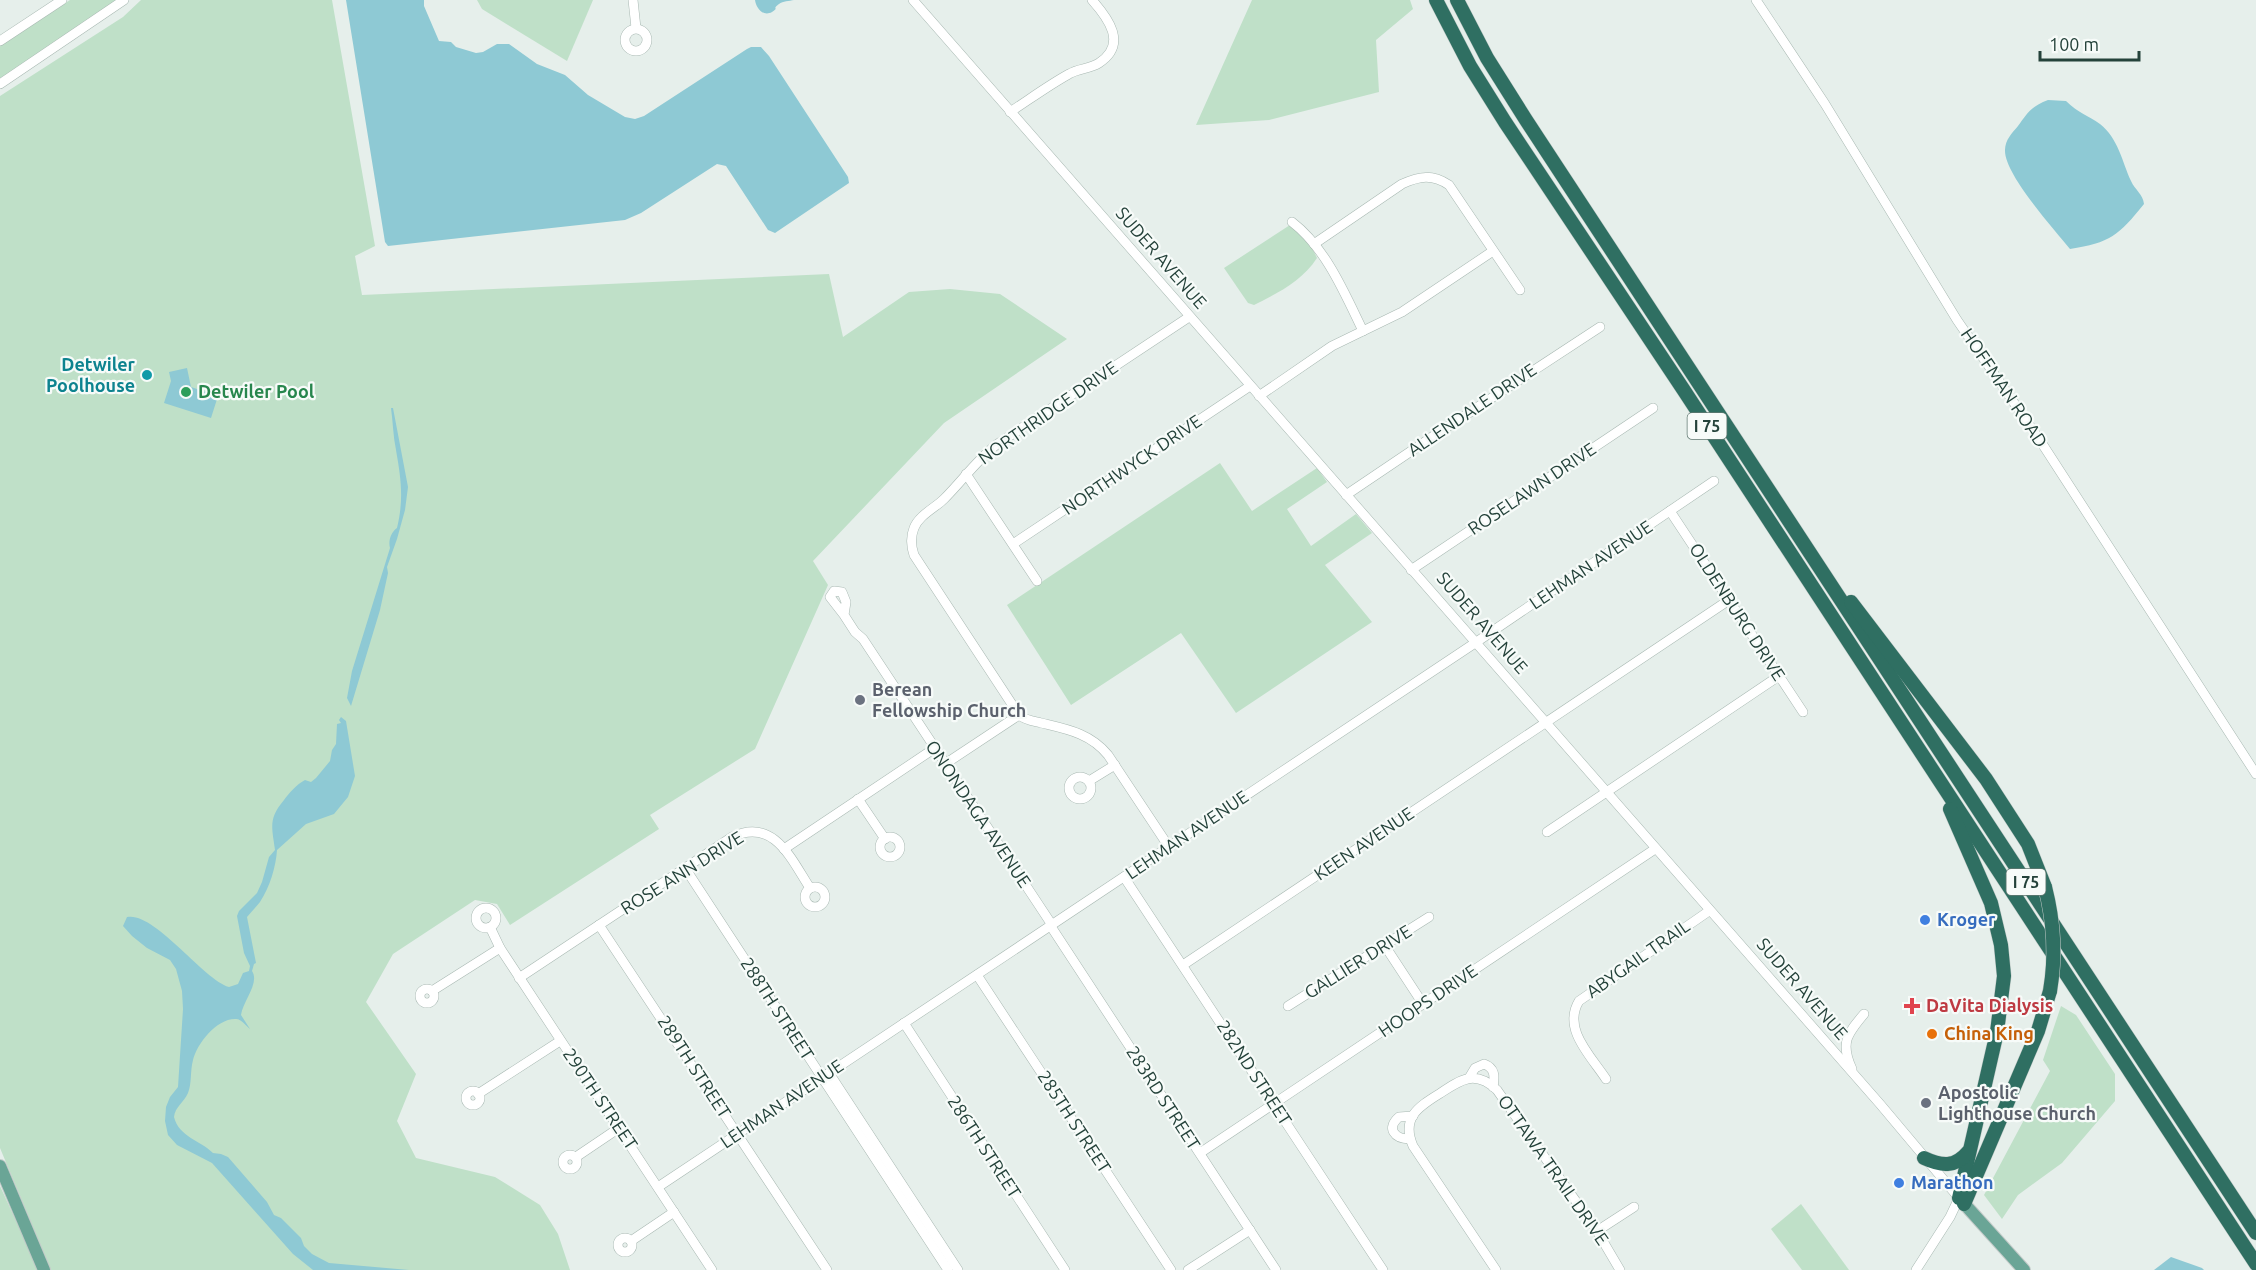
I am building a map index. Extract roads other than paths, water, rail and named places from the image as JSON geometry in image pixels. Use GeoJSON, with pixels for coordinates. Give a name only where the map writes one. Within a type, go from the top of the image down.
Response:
{"type":"FeatureCollection","features":[{"type":"Feature","properties":{"kind":"highway","name":"I 75"},"geometry":{"type":"LineString","coordinates":[[1436,0],[1464,56],[1505,122],[1683,389],[2256,1264]]}},
{"type":"Feature","properties":{"kind":"highway","name":"I 75"},"geometry":{"type":"LineString","coordinates":[[1457,0],[1475,37],[1508,92],[2256,1233]]}},
{"type":"Feature","properties":{"kind":"highway"},"geometry":{"type":"LineString","coordinates":[[1796,532],[1897,660],[1986,779],[2028,844],[2045,887],[2051,911],[2054,949],[2050,991],[2038,1031],[1961,1201]]}},
{"type":"Feature","properties":{"kind":"highway"},"geometry":{"type":"LineString","coordinates":[[1936,776],[1991,903],[2003,955],[2003,986],[1999,1022],[1968,1152],[1961,1201]]}},
{"type":"Feature","properties":{"kind":"highway"},"geometry":{"type":"LineString","coordinates":[[1924,1158],[1936,1164],[1946,1165],[1958,1162],[1968,1152]]}},
{"type":"Feature","properties":{"kind":"main road"},"geometry":{"type":"LineString","coordinates":[[0,1166],[44,1270]]}},
{"type":"Feature","properties":{"kind":"main road","name":"SUDER AVENUE"},"geometry":{"type":"LineString","coordinates":[[1961,1201],[2024,1270]]}},
{"type":"Feature","properties":{"kind":"street"},"geometry":{"type":"LineString","coordinates":[[0,41],[62,0]]}},
{"type":"Feature","properties":{"kind":"street"},"geometry":{"type":"LineString","coordinates":[[0,84],[124,0]]}},
{"type":"Feature","properties":{"kind":"street"},"geometry":{"type":"LineString","coordinates":[[633,0],[636,28]]}},
{"type":"Feature","properties":{"kind":"street","name":"SUDER AVENUE"},"geometry":{"type":"LineString","coordinates":[[913,0],[1857,1079],[1961,1201]]}},
{"type":"Feature","properties":{"kind":"street"},"geometry":{"type":"LineString","coordinates":[[1010,112],[1075,70],[1099,63],[1111,51],[1114,36],[1112,27],[1092,0]]}},
{"type":"Feature","properties":{"kind":"street","name":"HOFFMAN ROAD"},"geometry":{"type":"LineString","coordinates":[[1756,0],[1830,112],[1952,311],[2043,446],[2256,774]]}},
{"type":"Feature","properties":{"kind":"street"},"geometry":{"type":"LineString","coordinates":[[1314,244],[1402,184],[1416,177],[1428,176],[1440,179],[1449,185],[1520,290]]}},
{"type":"Feature","properties":{"kind":"street"},"geometry":{"type":"LineString","coordinates":[[1292,222],[1314,244],[1363,331]]}},
{"type":"Feature","properties":{"kind":"street"},"geometry":{"type":"LineString","coordinates":[[1259,396],[1332,346],[1402,312],[1493,251]]}},
{"type":"Feature","properties":{"kind":"street","name":"NORTHRIDGE DRIVE"},"geometry":{"type":"LineString","coordinates":[[1019,715],[914,555],[911,540],[915,526],[943,500],[980,458],[996,445],[1189,317]]}},
{"type":"Feature","properties":{"kind":"street","name":"ALLENDALE DRIVE"},"geometry":{"type":"LineString","coordinates":[[1346,495],[1600,327]]}},
{"type":"Feature","properties":{"kind":"street","name":"NORTHWYCK DRIVE"},"geometry":{"type":"LineString","coordinates":[[1013,544],[1250,386]]}},
{"type":"Feature","properties":{"kind":"street","name":"ROSELAWN DRIVE"},"geometry":{"type":"LineString","coordinates":[[1411,570],[1653,408]]}},
{"type":"Feature","properties":{"kind":"street"},"geometry":{"type":"LineString","coordinates":[[966,474],[1037,581]]}},
{"type":"Feature","properties":{"kind":"street","name":"LEHMAN AVENUE"},"geometry":{"type":"LineString","coordinates":[[658,1186],[1475,643],[1714,481]]}},
{"type":"Feature","properties":{"kind":"street","name":"OLDENBURG DRIVE"},"geometry":{"type":"LineString","coordinates":[[1670,511],[1803,712]]}},
{"type":"Feature","properties":{"kind":"street","name":"KEEN AVENUE"},"geometry":{"type":"LineString","coordinates":[[1183,965],[1729,600]]}},
{"type":"Feature","properties":{"kind":"street","name":"ONONDAGA AVENUE"},"geometry":{"type":"LineString","coordinates":[[844,615],[855,632],[863,639],[1051,925]]}},
{"type":"Feature","properties":{"kind":"street"},"geometry":{"type":"LineString","coordinates":[[1547,832],[1779,676]]}},
{"type":"Feature","properties":{"kind":"street"},"geometry":{"type":"LineString","coordinates":[[945,764],[1019,715],[1083,734],[1104,750],[1169,847]]}},
{"type":"Feature","properties":{"kind":"street"},"geometry":{"type":"LineString","coordinates":[[810,888],[784,849],[935,748]]}},
{"type":"Feature","properties":{"kind":"street"},"geometry":{"type":"LineString","coordinates":[[1089,782],[1114,765]]}},
{"type":"Feature","properties":{"kind":"street"},"geometry":{"type":"LineString","coordinates":[[858,799],[885,839]]}},
{"type":"Feature","properties":{"kind":"street","name":"ROSE ANN DRIVE"},"geometry":{"type":"LineString","coordinates":[[519,978],[732,837],[755,831],[768,834],[784,849]]}},
{"type":"Feature","properties":{"kind":"street","name":"HOOPS DRIVE"},"geometry":{"type":"LineString","coordinates":[[1200,1153],[1655,849]]}},
{"type":"Feature","properties":{"kind":"street","name":"288TH STREET"},"geometry":{"type":"LineString","coordinates":[[685,868],[958,1270]]}},
{"type":"Feature","properties":{"kind":"street","name":"282ND STREET"},"geometry":{"type":"LineString","coordinates":[[1124,877],[1383,1270]]}},
{"type":"Feature","properties":{"kind":"street","name":"ABYGAIL TRAIL"},"geometry":{"type":"LineString","coordinates":[[1606,1079],[1576,1035],[1573,1014],[1579,1000],[1709,910]]}},
{"type":"Feature","properties":{"kind":"street","name":"GALLIER DRIVE"},"geometry":{"type":"LineString","coordinates":[[1288,1006],[1429,917]]}},
{"type":"Feature","properties":{"kind":"street","name":"283RD STREET"},"geometry":{"type":"LineString","coordinates":[[1051,925],[1276,1270]]}},
{"type":"Feature","properties":{"kind":"street","name":"289TH STREET"},"geometry":{"type":"LineString","coordinates":[[599,926],[827,1270]]}},
{"type":"Feature","properties":{"kind":"street","name":"290TH STREET"},"geometry":{"type":"LineString","coordinates":[[490,927],[519,978],[712,1270]]}},
{"type":"Feature","properties":{"kind":"street"},"geometry":{"type":"LineString","coordinates":[[1385,946],[1423,1004]]}},
{"type":"Feature","properties":{"kind":"street"},"geometry":{"type":"LineString","coordinates":[[432,992],[500,948]]}},
{"type":"Feature","properties":{"kind":"street","name":"285TH STREET"},"geometry":{"type":"LineString","coordinates":[[977,975],[1171,1270]]}},
{"type":"Feature","properties":{"kind":"street"},"geometry":{"type":"LineString","coordinates":[[1857,1079],[1847,1059],[1845,1046],[1853,1027],[1864,1014]]}},
{"type":"Feature","properties":{"kind":"street","name":"286TH STREET"},"geometry":{"type":"LineString","coordinates":[[904,1023],[1065,1270]]}},
{"type":"Feature","properties":{"kind":"street"},"geometry":{"type":"LineString","coordinates":[[478,1094],[560,1041]]}},
{"type":"Feature","properties":{"kind":"street"},"geometry":{"type":"LineString","coordinates":[[1493,1087],[1494,1072],[1490,1066],[1484,1064],[1475,1068],[1474,1078],[1458,1081],[1420,1106],[1411,1121],[1410,1139],[1496,1270]]}},
{"type":"Feature","properties":{"kind":"street","name":"288TH STREET"},"geometry":{"type":"LineString","coordinates":[[825,1076],[948,1270]]}},
{"type":"Feature","properties":{"kind":"street","name":"OTTAWA TRAIL DRIVE"},"geometry":{"type":"LineString","coordinates":[[1474,1078],[1493,1087],[1597,1231],[1620,1270]]}},
{"type":"Feature","properties":{"kind":"street"},"geometry":{"type":"LineString","coordinates":[[1410,1139],[1399,1138],[1393,1127],[1394,1122],[1400,1117],[1411,1121]]}},
{"type":"Feature","properties":{"kind":"street"},"geometry":{"type":"LineString","coordinates":[[576,1157],[619,1128]]}},
{"type":"Feature","properties":{"kind":"street"},"geometry":{"type":"LineString","coordinates":[[1916,1270],[1961,1201]]}},
{"type":"Feature","properties":{"kind":"street"},"geometry":{"type":"LineString","coordinates":[[1597,1231],[1634,1207]]}},
{"type":"Feature","properties":{"kind":"street"},"geometry":{"type":"LineString","coordinates":[[631,1241],[674,1212]]}},
{"type":"Feature","properties":{"kind":"street"},"geometry":{"type":"LineString","coordinates":[[1188,1270],[1250,1230]]}},
{"type":"Feature","properties":{"kind":"water"},"geometry":{"type":"Polygon","coordinates":[[[346,0],[424,0],[424,6],[439,41],[451,42],[456,47],[476,53],[483,52],[497,44],[509,44],[537,64],[565,75],[588,95],[625,117],[635,119],[644,116],[747,49],[761,47],[848,177],[849,183],[775,233],[768,230],[726,166],[717,164],[641,213],[625,220],[388,246],[385,242],[346,0]]]}},
{"type":"Feature","properties":{"kind":"water"},"geometry":{"type":"Polygon","coordinates":[[[755,0],[794,0],[781,3],[769,13],[763,13],[758,9],[755,0]]]}},
{"type":"Feature","properties":{"kind":"water"},"geometry":{"type":"Polygon","coordinates":[[[2048,100],[2066,101],[2106,130],[2119,150],[2131,181],[2141,195],[2144,204],[2113,236],[2095,244],[2070,249],[2021,187],[2007,160],[2005,146],[2009,137],[2031,110],[2048,100]]]}},
{"type":"Feature","properties":{"kind":"water","name":"Detwiler Pool"},"geometry":{"type":"Polygon","coordinates":[[[187,368],[191,387],[218,396],[211,418],[164,403],[171,381],[169,372],[187,368]]]}},
{"type":"Feature","properties":{"kind":"water"},"geometry":{"type":"Polygon","coordinates":[[[391,408],[393,408],[408,487],[405,510],[387,567],[388,573],[380,610],[351,706],[347,698],[352,671],[390,548],[390,537],[397,528],[400,508],[400,480],[391,408]]]}},
{"type":"Feature","properties":{"kind":"water"},"geometry":{"type":"Polygon","coordinates":[[[341,717],[346,721],[355,776],[348,797],[334,814],[306,824],[277,850],[274,870],[267,890],[247,917],[256,963],[252,971],[253,987],[241,1015],[250,1029],[235,1019],[221,1023],[208,1034],[195,1054],[188,1093],[174,1117],[185,1134],[213,1153],[228,1157],[267,1202],[274,1215],[281,1218],[301,1238],[304,1246],[312,1254],[329,1263],[409,1270],[313,1270],[293,1254],[212,1163],[177,1145],[168,1135],[165,1121],[166,1107],[178,1087],[182,991],[176,969],[170,960],[147,948],[123,926],[127,917],[138,918],[151,924],[218,981],[229,987],[238,984],[243,973],[249,971],[250,966],[244,953],[237,916],[257,893],[269,857],[275,850],[273,818],[293,789],[305,780],[311,782],[330,761],[336,744],[337,724],[341,723],[339,720],[341,717]]]}},
{"type":"Feature","properties":{"kind":"water"},"geometry":{"type":"Polygon","coordinates":[[[2171,1257],[2202,1268],[2204,1270],[2154,1270],[2171,1257]]]}},
{"type":"Feature","properties":{"kind":"place","name":"Detwiler Poolhouse"},"geometry":{"type":"Point","coordinates":[147,375]}},
{"type":"Feature","properties":{"kind":"place","name":"Detwiler Pool"},"geometry":{"type":"Point","coordinates":[186,392]}},
{"type":"Feature","properties":{"kind":"place","name":"Berean Fellowship Church"},"geometry":{"type":"Point","coordinates":[860,700]}},
{"type":"Feature","properties":{"kind":"place","name":"Kroger"},"geometry":{"type":"Point","coordinates":[1925,920]}},
{"type":"Feature","properties":{"kind":"place","name":"DaVita Dialysis"},"geometry":{"type":"Point","coordinates":[1912,1006]}},
{"type":"Feature","properties":{"kind":"place","name":"China King"},"geometry":{"type":"Point","coordinates":[1932,1034]}},
{"type":"Feature","properties":{"kind":"place","name":"Apostolic Lighthouse Church"},"geometry":{"type":"Point","coordinates":[1926,1103]}},
{"type":"Feature","properties":{"kind":"place","name":"Marathon"},"geometry":{"type":"Point","coordinates":[1899,1183]}}]}
